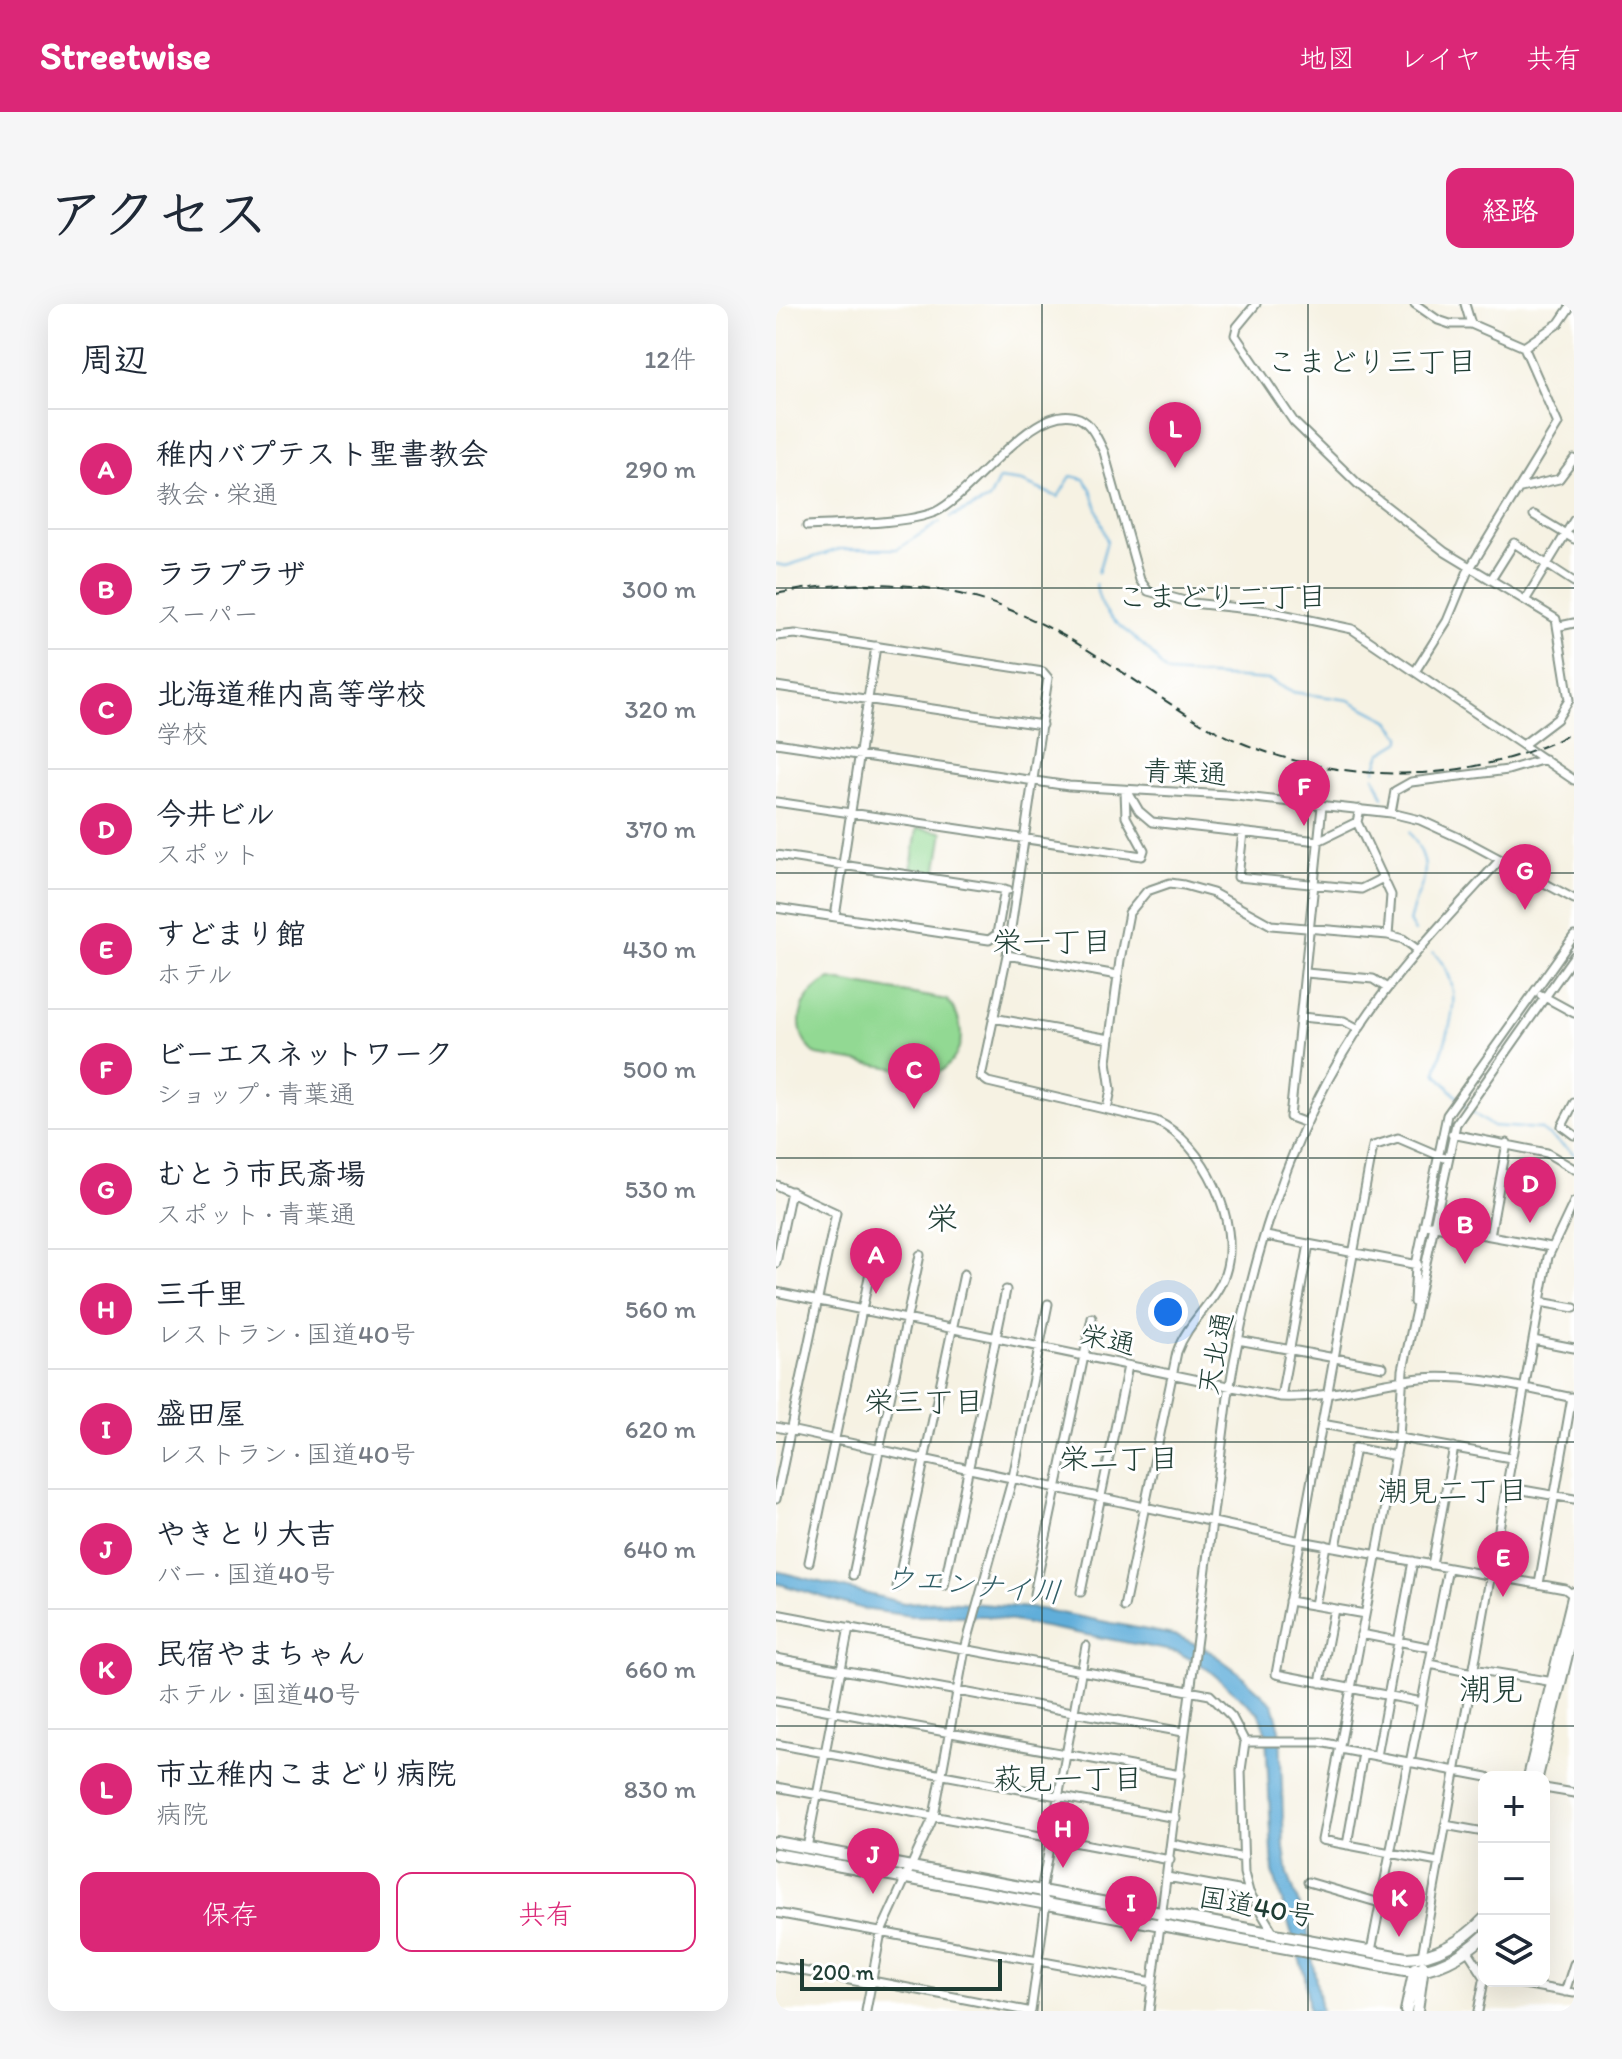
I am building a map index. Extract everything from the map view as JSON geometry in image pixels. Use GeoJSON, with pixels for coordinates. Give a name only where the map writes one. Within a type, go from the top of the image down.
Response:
{"type":"FeatureCollection","features":[{"type":"Feature","properties":{"kind":"highway"},"geometry":{"type":"LineString","coordinates":[[1538,1771],[1574,1595]]}},
{"type":"Feature","properties":{"kind":"highway"},"geometry":{"type":"LineString","coordinates":[[1531,1771],[1574,1626]]}},
{"type":"Feature","properties":{"kind":"highway","name":"国道40号"},"geometry":{"type":"LineString","coordinates":[[776,1842],[1046,1903],[1279,1939],[1319,1942],[1406,1958],[1422,1956],[1449,1945],[1478,1924]]}},
{"type":"Feature","properties":{"kind":"highway","name":"国道40号"},"geometry":{"type":"LineString","coordinates":[[776,1854],[1041,1891],[1162,1919],[1279,1939],[1322,1954],[1418,1970]]}},
{"type":"Feature","properties":{"kind":"highway"},"geometry":{"type":"LineString","coordinates":[[1418,1970],[1466,1951],[1478,1941]]}},
{"type":"Feature","properties":{"kind":"highway"},"geometry":{"type":"LineString","coordinates":[[1406,2011],[1422,1956]]}},
{"type":"Feature","properties":{"kind":"highway"},"geometry":{"type":"LineString","coordinates":[[1417,2011],[1418,1970]]}},
{"type":"Feature","properties":{"kind":"street"},"geometry":{"type":"LineString","coordinates":[[1256,304],[1237,327],[1235,335],[1294,422],[1358,484],[1445,552],[1473,565],[1556,619],[1560,626],[1572,700],[1557,719],[1524,744]]}},
{"type":"Feature","properties":{"kind":"street"},"geometry":{"type":"LineString","coordinates":[[1415,304],[1450,324],[1471,324],[1524,347],[1558,424],[1473,565],[1447,621],[1416,670]]}},
{"type":"Feature","properties":{"kind":"street"},"geometry":{"type":"LineString","coordinates":[[1465,304],[1471,324]]}},
{"type":"Feature","properties":{"kind":"street"},"geometry":{"type":"LineString","coordinates":[[1524,347],[1559,323],[1573,307]]}},
{"type":"Feature","properties":{"kind":"street"},"geometry":{"type":"LineString","coordinates":[[807,526],[936,512],[1036,427],[1065,417],[1078,418],[1094,433],[1104,452],[1140,580],[1148,591],[1192,603],[1268,611],[1352,629],[1574,780]]}},
{"type":"Feature","properties":{"kind":"street"},"geometry":{"type":"LineString","coordinates":[[1521,488],[1559,479],[1574,459]]}},
{"type":"Feature","properties":{"kind":"street"},"geometry":{"type":"LineString","coordinates":[[1534,515],[1574,539]]}},
{"type":"Feature","properties":{"kind":"street"},"geometry":{"type":"LineString","coordinates":[[1526,599],[1574,520]]}},
{"type":"Feature","properties":{"kind":"street"},"geometry":{"type":"LineString","coordinates":[[1492,578],[1514,543],[1574,582]]}},
{"type":"Feature","properties":{"kind":"street"},"geometry":{"type":"LineString","coordinates":[[1560,626],[1574,623]]}},
{"type":"Feature","properties":{"kind":"street"},"geometry":{"type":"LineString","coordinates":[[776,636],[795,634],[876,646],[1043,672],[1048,678],[1018,892],[981,1073],[984,1081],[1156,1121],[1172,1129],[1206,1171],[1229,1240],[1225,1273],[1220,1286],[1188,1327],[1172,1375],[1124,1607]]}},
{"type":"Feature","properties":{"kind":"street"},"geometry":{"type":"LineString","coordinates":[[835,917],[876,646]]}},
{"type":"Feature","properties":{"kind":"street"},"geometry":{"type":"LineString","coordinates":[[776,686],[1042,725]]}},
{"type":"Feature","properties":{"kind":"street","name":"青葉通"},"geometry":{"type":"LineString","coordinates":[[776,743],[1033,782],[1126,792],[1227,795],[1391,813],[1420,820],[1574,899]]}},
{"type":"Feature","properties":{"kind":"street"},"geometry":{"type":"LineString","coordinates":[[1391,813],[1395,791],[1411,782],[1508,770],[1545,759]]}},
{"type":"Feature","properties":{"kind":"street"},"geometry":{"type":"LineString","coordinates":[[776,802],[1142,856],[1144,850],[1126,817],[1126,792]]}},
{"type":"Feature","properties":{"kind":"street"},"geometry":{"type":"LineString","coordinates":[[1126,792],[1139,811],[1152,822],[1318,841],[1357,822]]}},
{"type":"Feature","properties":{"kind":"street"},"geometry":{"type":"LineString","coordinates":[[1306,1123],[1290,1117],[1322,806]]}},
{"type":"Feature","properties":{"kind":"street"},"geometry":{"type":"LineString","coordinates":[[1360,809],[1357,822],[1392,904],[1388,935]]}},
{"type":"Feature","properties":{"kind":"street"},"geometry":{"type":"LineString","coordinates":[[1243,832],[1238,877],[1361,889],[1383,878]]}},
{"type":"Feature","properties":{"kind":"street"},"geometry":{"type":"LineString","coordinates":[[776,855],[1018,892]]}},
{"type":"Feature","properties":{"kind":"street","name":"天北通"},"geometry":{"type":"LineString","coordinates":[[1149,2011],[1229,1387],[1238,1340],[1266,1236],[1306,1123],[1359,1029],[1418,950],[1499,861]]}},
{"type":"Feature","properties":{"kind":"street"},"geometry":{"type":"LineString","coordinates":[[1107,1109],[1111,1090],[1107,1069],[1117,975],[1129,913],[1139,899],[1159,885],[1170,883],[1201,889],[1260,922],[1388,935],[1403,939],[1418,950]]}},
{"type":"Feature","properties":{"kind":"street"},"geometry":{"type":"LineString","coordinates":[[776,908],[989,940],[997,934],[1005,889]]}},
{"type":"Feature","properties":{"kind":"street"},"geometry":{"type":"LineString","coordinates":[[1414,1313],[1416,1265],[1444,1125],[1462,1093],[1574,936]]}},
{"type":"Feature","properties":{"kind":"street"},"geometry":{"type":"LineString","coordinates":[[1007,955],[1117,975]]}},
{"type":"Feature","properties":{"kind":"street"},"geometry":{"type":"LineString","coordinates":[[1438,1862],[1322,1840],[1396,1456],[1402,1381],[1414,1313],[1428,1267],[1452,1134],[1470,1099],[1574,956]]}},
{"type":"Feature","properties":{"kind":"street"},"geometry":{"type":"LineString","coordinates":[[1306,973],[1373,979],[1387,988]]}},
{"type":"Feature","properties":{"kind":"street"},"geometry":{"type":"LineString","coordinates":[[1535,991],[1574,1013]]}},
{"type":"Feature","properties":{"kind":"street"},"geometry":{"type":"LineString","coordinates":[[1301,1017],[1344,1021],[1359,1029]]}},
{"type":"Feature","properties":{"kind":"street"},"geometry":{"type":"LineString","coordinates":[[993,1018],[1110,1039]]}},
{"type":"Feature","properties":{"kind":"street"},"geometry":{"type":"LineString","coordinates":[[1574,1103],[1562,1126],[1574,1135]]}},
{"type":"Feature","properties":{"kind":"street"},"geometry":{"type":"LineString","coordinates":[[1452,1134],[1547,1153],[1574,1169]]}},
{"type":"Feature","properties":{"kind":"street"},"geometry":{"type":"LineString","coordinates":[[1422,1702],[1276,1674],[1373,1146],[1398,1138],[1447,1159]]}},
{"type":"Feature","properties":{"kind":"street"},"geometry":{"type":"LineString","coordinates":[[1490,1236],[1507,1143]]}},
{"type":"Feature","properties":{"kind":"street"},"geometry":{"type":"LineString","coordinates":[[776,1185],[836,1213],[776,1499]]}},
{"type":"Feature","properties":{"kind":"street"},"geometry":{"type":"LineString","coordinates":[[776,1263],[791,1191]]}},
{"type":"Feature","properties":{"kind":"street"},"geometry":{"type":"LineString","coordinates":[[1422,1956],[1551,1247],[1574,1202]]}},
{"type":"Feature","properties":{"kind":"street"},"geometry":{"type":"LineString","coordinates":[[1424,1224],[1551,1247]]}},
{"type":"Feature","properties":{"kind":"street"},"geometry":{"type":"LineString","coordinates":[[809,1562],[878,1234]]}},
{"type":"Feature","properties":{"kind":"street"},"geometry":{"type":"LineString","coordinates":[[1266,1236],[1428,1267]]}},
{"type":"Feature","properties":{"kind":"street"},"geometry":{"type":"LineString","coordinates":[[1281,1397],[1309,1244]]}},
{"type":"Feature","properties":{"kind":"street"},"geometry":{"type":"LineString","coordinates":[[853,1575],[920,1255]]}},
{"type":"Feature","properties":{"kind":"street"},"geometry":{"type":"LineString","coordinates":[[897,1587],[964,1274]]}},
{"type":"Feature","properties":{"kind":"street"},"geometry":{"type":"LineString","coordinates":[[944,1586],[1006,1290]]}},
{"type":"Feature","properties":{"kind":"street","name":"栄通"},"geometry":{"type":"LineString","coordinates":[[776,1292],[1281,1397],[1327,1395],[1402,1381],[1454,1377],[1573,1397]]}},
{"type":"Feature","properties":{"kind":"street"},"geometry":{"type":"LineString","coordinates":[[1540,1302],[1574,1308]]}},
{"type":"Feature","properties":{"kind":"street"},"geometry":{"type":"LineString","coordinates":[[866,2011],[881,1932],[934,1816],[965,1649],[1013,1477],[1048,1304]]}},
{"type":"Feature","properties":{"kind":"street"},"geometry":{"type":"LineString","coordinates":[[1034,1594],[1092,1318]]}},
{"type":"Feature","properties":{"kind":"street"},"geometry":{"type":"LineString","coordinates":[[1238,1340],[1383,1367]]}},
{"type":"Feature","properties":{"kind":"street"},"geometry":{"type":"LineString","coordinates":[[1533,1340],[1574,1348]]}},
{"type":"Feature","properties":{"kind":"street"},"geometry":{"type":"LineString","coordinates":[[1081,1592],[1128,1366]]}},
{"type":"Feature","properties":{"kind":"street"},"geometry":{"type":"LineString","coordinates":[[1539,1584],[1573,1397]]}},
{"type":"Feature","properties":{"kind":"street"},"geometry":{"type":"LineString","coordinates":[[1322,1424],[1511,1458]]}},
{"type":"Feature","properties":{"kind":"street"},"geometry":{"type":"LineString","coordinates":[[776,1427],[1301,1541],[1565,1589],[1574,1595]]}},
{"type":"Feature","properties":{"kind":"street"},"geometry":{"type":"LineString","coordinates":[[1432,1565],[1454,1447]]}},
{"type":"Feature","properties":{"kind":"street"},"geometry":{"type":"LineString","coordinates":[[1336,1547],[1355,1448],[1396,1456]]}},
{"type":"Feature","properties":{"kind":"street"},"geometry":{"type":"LineString","coordinates":[[1506,1487],[1574,1499]]}},
{"type":"Feature","properties":{"kind":"street"},"geometry":{"type":"LineString","coordinates":[[1315,1605],[1326,1545]]}},
{"type":"Feature","properties":{"kind":"street"},"geometry":{"type":"LineString","coordinates":[[1377,1756],[1413,1561]]}},
{"type":"Feature","properties":{"kind":"street"},"geometry":{"type":"LineString","coordinates":[[1371,1951],[1448,1568]]}},
{"type":"Feature","properties":{"kind":"street"},"geometry":{"type":"LineString","coordinates":[[1289,1601],[1365,1614]]}},
{"type":"Feature","properties":{"kind":"street"},"geometry":{"type":"LineString","coordinates":[[1320,1683],[1334,1609]]}},
{"type":"Feature","properties":{"kind":"street"},"geometry":{"type":"LineString","coordinates":[[776,1614],[1210,1695],[1219,1702],[1249,1742],[1241,1770],[1244,1858],[1249,1892],[1279,1939]]}},
{"type":"Feature","properties":{"kind":"street"},"geometry":{"type":"LineString","coordinates":[[807,1848],[849,1627]]}},
{"type":"Feature","properties":{"kind":"street"},"geometry":{"type":"LineString","coordinates":[[1361,1634],[1433,1648]]}},
{"type":"Feature","properties":{"kind":"street"},"geometry":{"type":"LineString","coordinates":[[776,1966],[1029,2011],[1046,1903],[1041,1891],[1086,1646]]}},
{"type":"Feature","properties":{"kind":"street"},"geometry":{"type":"LineString","coordinates":[[776,1658],[1183,1732]]}},
{"type":"Feature","properties":{"kind":"street"},"geometry":{"type":"LineString","coordinates":[[1430,1664],[1556,1683]]}},
{"type":"Feature","properties":{"kind":"street"},"geometry":{"type":"LineString","coordinates":[[776,1701],[1180,1775]]}},
{"type":"Feature","properties":{"kind":"street"},"geometry":{"type":"LineString","coordinates":[[1249,1742],[1340,1747],[1478,1775]]}},
{"type":"Feature","properties":{"kind":"street"},"geometry":{"type":"LineString","coordinates":[[776,1744],[1176,1818]]}},
{"type":"Feature","properties":{"kind":"street"},"geometry":{"type":"LineString","coordinates":[[1347,1845],[1363,1753]]}},
{"type":"Feature","properties":{"kind":"street"},"geometry":{"type":"LineString","coordinates":[[776,1787],[1170,1860]]}},
{"type":"Feature","properties":{"kind":"street"},"geometry":{"type":"LineString","coordinates":[[1550,1789],[1574,1793]]}},
{"type":"Feature","properties":{"kind":"street"},"geometry":{"type":"LineString","coordinates":[[1445,1825],[1478,1831]]}},
{"type":"Feature","properties":{"kind":"street"},"geometry":{"type":"LineString","coordinates":[[1172,1844],[1244,1858]]}},
{"type":"Feature","properties":{"kind":"street"},"geometry":{"type":"LineString","coordinates":[[1167,1877],[1249,1892]]}},
{"type":"Feature","properties":{"kind":"street"},"geometry":{"type":"LineString","coordinates":[[1308,1882],[1380,1903]]}},
{"type":"Feature","properties":{"kind":"street"},"geometry":{"type":"LineString","coordinates":[[776,1913],[1153,1982]]}},
{"type":"Feature","properties":{"kind":"street"},"geometry":{"type":"LineString","coordinates":[[1464,1937],[1466,1951],[1478,1970]]}},
{"type":"Feature","properties":{"kind":"street"},"geometry":{"type":"LineString","coordinates":[[1449,1945],[1466,1951]]}},
{"type":"Feature","properties":{"kind":"street"},"geometry":{"type":"LineString","coordinates":[[1565,1992],[1574,1964]]}},
{"type":"Feature","properties":{"kind":"street"},"geometry":{"type":"LineString","coordinates":[[1478,2011],[1482,1987]]}},
{"type":"Feature","properties":{"kind":"street"},"geometry":{"type":"LineString","coordinates":[[1538,1987],[1574,1993]]}},
{"type":"Feature","properties":{"kind":"green space"},"geometry":{"type":"Polygon","coordinates":[[[917,828],[943,832],[936,874],[911,870],[917,828]]]}},
{"type":"Feature","properties":{"kind":"green space"},"geometry":{"type":"Polygon","coordinates":[[[830,979],[947,1000],[959,1021],[958,1052],[944,1069],[934,1075],[817,1055],[802,1035],[801,1014],[811,994],[830,979]]]}},
{"type":"Feature","properties":{"kind":"water"},"geometry":{"type":"Polygon","coordinates":[[[776,1571],[904,1603],[946,1601],[1040,1609],[1178,1636],[1208,1650],[1238,1672],[1273,1704],[1280,1729],[1284,1848],[1288,1874],[1307,1927],[1321,2011],[1309,2011],[1305,1977],[1273,1872],[1266,1734],[1259,1713],[1205,1667],[1177,1652],[986,1616],[911,1616],[863,1609],[776,1583],[776,1571]]]}},
{"type":"Feature","properties":{"kind":"waterway"},"geometry":{"type":"LineString","coordinates":[[950,517],[989,500],[999,479],[1022,482],[1058,497],[1071,476],[1084,479],[1091,489],[1107,541],[1098,573]]}},
{"type":"Feature","properties":{"kind":"waterway"},"geometry":{"type":"LineString","coordinates":[[776,564],[786,566],[840,549],[897,549],[940,522]]}},
{"type":"Feature","properties":{"kind":"waterway"},"geometry":{"type":"LineString","coordinates":[[1096,584],[1098,596],[1109,616],[1168,673],[1269,680],[1292,692],[1349,700],[1388,720],[1401,736],[1401,741],[1381,753],[1375,770]]}},
{"type":"Feature","properties":{"kind":"waterway"},"geometry":{"type":"LineString","coordinates":[[1374,776],[1383,797]]}},
{"type":"Feature","properties":{"kind":"waterway"},"geometry":{"type":"LineString","coordinates":[[1409,832],[1425,867],[1409,922],[1415,932]]}},
{"type":"Feature","properties":{"kind":"waterway"},"geometry":{"type":"LineString","coordinates":[[1433,952],[1451,981],[1453,996],[1449,1027],[1436,1073],[1466,1107]]}},
{"type":"Feature","properties":{"kind":"waterway"},"geometry":{"type":"LineString","coordinates":[[1471,1111],[1491,1126],[1540,1129],[1574,1154]]}},
{"type":"Feature","properties":{"kind":"railway"},"geometry":{"type":"LineString","coordinates":[[776,594],[831,586],[887,584],[943,591],[997,605],[1075,642],[1196,720],[1240,742],[1286,758],[1334,769],[1384,773],[1433,772],[1482,765],[1529,751],[1574,732]]}},
{"type":"Feature","properties":{"kind":"place","name":"市立稚内こまどり病院"},"geometry":{"type":"Point","coordinates":[1175,468]}},
{"type":"Feature","properties":{"kind":"place","name":"ビーエスネットワーク"},"geometry":{"type":"Point","coordinates":[1304,826]}},
{"type":"Feature","properties":{"kind":"place","name":"むとう市民斎場"},"geometry":{"type":"Point","coordinates":[1525,910]}},
{"type":"Feature","properties":{"kind":"place","name":"北海道稚内高等学校"},"geometry":{"type":"Point","coordinates":[914,1109]}},
{"type":"Feature","properties":{"kind":"place","name":"今井ビル"},"geometry":{"type":"Point","coordinates":[1530,1223]}},
{"type":"Feature","properties":{"kind":"place","name":"ララプラザ"},"geometry":{"type":"Point","coordinates":[1465,1264]}},
{"type":"Feature","properties":{"kind":"place","name":"稚内バプテスト聖書教会"},"geometry":{"type":"Point","coordinates":[876,1294]}},
{"type":"Feature","properties":{"kind":"place","name":"すどまり館"},"geometry":{"type":"Point","coordinates":[1503,1597]}},
{"type":"Feature","properties":{"kind":"place","name":"三千里"},"geometry":{"type":"Point","coordinates":[1063,1868]}},
{"type":"Feature","properties":{"kind":"place","name":"やきとり大吉"},"geometry":{"type":"Point","coordinates":[873,1894]}},
{"type":"Feature","properties":{"kind":"place","name":"民宿やまちゃん"},"geometry":{"type":"Point","coordinates":[1399,1937]}},
{"type":"Feature","properties":{"kind":"place","name":"盛田屋"},"geometry":{"type":"Point","coordinates":[1131,1942]}},
{"type":"Feature","properties":{"kind":"district","name":"こまどり三丁目"},"geometry":{"type":"Point","coordinates":[1372,362]}},
{"type":"Feature","properties":{"kind":"district","name":"こまどり二丁目"},"geometry":{"type":"Point","coordinates":[1222,597]}},
{"type":"Feature","properties":{"kind":"district","name":"栄一丁目"},"geometry":{"type":"Point","coordinates":[1052,942]}},
{"type":"Feature","properties":{"kind":"district","name":"栄"},"geometry":{"type":"Point","coordinates":[942,1218]}},
{"type":"Feature","properties":{"kind":"district","name":"栄三丁目"},"geometry":{"type":"Point","coordinates":[924,1402]}},
{"type":"Feature","properties":{"kind":"district","name":"栄二丁目"},"geometry":{"type":"Point","coordinates":[1119,1459]}},
{"type":"Feature","properties":{"kind":"district","name":"潮見二丁目"},"geometry":{"type":"Point","coordinates":[1453,1491]}},
{"type":"Feature","properties":{"kind":"district","name":"潮見"},"geometry":{"type":"Point","coordinates":[1491,1689]}},
{"type":"Feature","properties":{"kind":"district","name":"萩見一丁目"},"geometry":{"type":"Point","coordinates":[1068,1779]}},
{"type":"Feature","properties":{"kind":"water label","name":"ウエンナイ川"},"geometry":{"type":"Point","coordinates":[973,1585]}}]}
